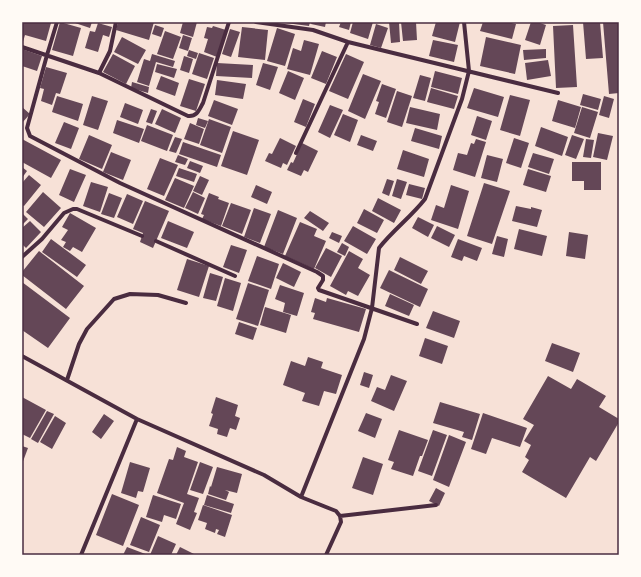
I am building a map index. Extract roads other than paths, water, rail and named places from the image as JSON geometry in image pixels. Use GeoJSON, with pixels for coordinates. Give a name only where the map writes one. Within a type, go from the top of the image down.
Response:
{"type":"FeatureCollection","features":[{"type":"Feature","properties":{"kind":"street"},"geometry":{"type":"LineString","coordinates":[[57,22],[27,128],[30,136],[120,183],[317,272],[323,276],[323,280],[318,288],[319,290],[417,324]]}},
{"type":"Feature","properties":{"kind":"street"},"geometry":{"type":"LineString","coordinates":[[99,73],[110,51],[116,22]]}},
{"type":"Feature","properties":{"kind":"street"},"geometry":{"type":"LineString","coordinates":[[22,47],[99,73],[181,113],[193,116],[199,111],[229,22]]}},
{"type":"Feature","properties":{"kind":"street"},"geometry":{"type":"LineString","coordinates":[[256,22],[313,30],[348,42],[558,93]]}},
{"type":"Feature","properties":{"kind":"street"},"geometry":{"type":"LineString","coordinates":[[301,497],[364,339],[372,308],[379,248],[385,240],[417,210],[425,199],[462,99],[469,71],[464,22]]}},
{"type":"Feature","properties":{"kind":"street"},"geometry":{"type":"LineString","coordinates":[[296,154],[348,42]]}},
{"type":"Feature","properties":{"kind":"street"},"geometry":{"type":"LineString","coordinates":[[22,257],[42,239],[64,213],[73,209],[77,209],[142,236]]}},
{"type":"Feature","properties":{"kind":"street"},"geometry":{"type":"LineString","coordinates":[[156,242],[236,276]]}},
{"type":"Feature","properties":{"kind":"street"},"geometry":{"type":"LineString","coordinates":[[67,380],[79,344],[88,329],[114,300],[130,294],[137,294],[158,295],[186,303]]}},
{"type":"Feature","properties":{"kind":"street"},"geometry":{"type":"LineString","coordinates":[[22,356],[137,419],[264,475],[301,497],[336,511],[340,516],[341,522],[326,555]]}},
{"type":"Feature","properties":{"kind":"street"},"geometry":{"type":"LineString","coordinates":[[81,555],[137,419]]}},
{"type":"Feature","properties":{"kind":"street"},"geometry":{"type":"LineString","coordinates":[[340,516],[436,505]]}}]}
